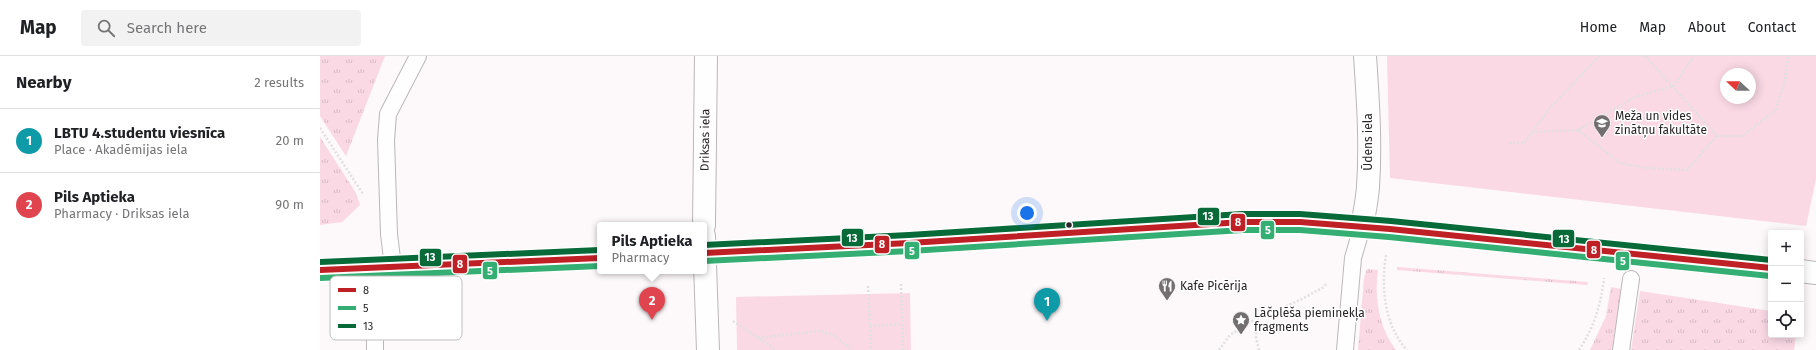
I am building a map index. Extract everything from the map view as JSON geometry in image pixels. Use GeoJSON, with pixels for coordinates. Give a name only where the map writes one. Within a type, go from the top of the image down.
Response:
{"type":"FeatureCollection","features":[{"type":"Feature","properties":{"kind":"main road","name":"Driksas iela"},"geometry":{"type":"LineString","coordinates":[[704,222],[706,56]]}},
{"type":"Feature","properties":{"kind":"main road","name":"Ūdens iela"},"geometry":{"type":"LineString","coordinates":[[1362,227],[1368,189],[1369,164],[1369,124],[1365,56]]}},
{"type":"Feature","properties":{"kind":"main road"},"geometry":{"type":"LineString","coordinates":[[707,248],[1243,222],[1300,222],[1390,229],[1768,268]]}},
{"type":"Feature","properties":{"kind":"main road"},"geometry":{"type":"LineString","coordinates":[[320,270],[597,258]]}},
{"type":"Feature","properties":{"kind":"main road"},"geometry":{"type":"LineString","coordinates":[[1804,271],[1816,273]]}},
{"type":"Feature","properties":{"kind":"main road"},"geometry":{"type":"LineString","coordinates":[[705,274],[708,350]]}},
{"type":"Feature","properties":{"kind":"lane"},"geometry":{"type":"LineString","coordinates":[[383,276],[389,234],[386,140],[388,114],[418,56]]}},
{"type":"Feature","properties":{"kind":"lane"},"geometry":{"type":"LineString","coordinates":[[1345,350],[1353,258],[1362,227]]}},
{"type":"Feature","properties":{"kind":"lane"},"geometry":{"type":"LineString","coordinates":[[1621,350],[1631,279]]}},
{"type":"Feature","properties":{"kind":"lane"},"geometry":{"type":"LineString","coordinates":[[375,350],[376,340]]}},
{"type":"Feature","properties":{"kind":"path"},"geometry":{"type":"LineString","coordinates":[[1509,143],[1524,143],[1549,109],[1599,56]]}},
{"type":"Feature","properties":{"kind":"path"},"geometry":{"type":"LineString","coordinates":[[1642,56],[1646,57],[1717,136]]}},
{"type":"Feature","properties":{"kind":"path"},"geometry":{"type":"LineString","coordinates":[[1532,132],[1578,130],[1635,97],[1673,86],[1694,56]]}},
{"type":"Feature","properties":{"kind":"path"},"geometry":{"type":"LineString","coordinates":[[1578,130],[1620,164],[1687,170],[1717,136],[1742,136],[1775,111],[1785,81],[1788,56]]}},
{"type":"Feature","properties":{"kind":"path"},"geometry":{"type":"LineString","coordinates":[[320,128],[365,196]]}},
{"type":"Feature","properties":{"kind":"path"},"geometry":{"type":"LineString","coordinates":[[1390,229],[1383,282],[1385,305],[1392,327],[1407,350]]}},
{"type":"Feature","properties":{"kind":"path"},"geometry":{"type":"LineString","coordinates":[[1579,350],[1588,337],[1597,318],[1602,297],[1605,252]]}},
{"type":"Feature","properties":{"kind":"path"},"geometry":{"type":"LineString","coordinates":[[1219,350],[1230,335],[1256,319],[1300,300],[1324,287],[1328,281]]}},
{"type":"Feature","properties":{"kind":"path"},"geometry":{"type":"LineString","coordinates":[[901,284],[903,350]]}},
{"type":"Feature","properties":{"kind":"path"},"geometry":{"type":"LineString","coordinates":[[868,286],[871,350]]}},
{"type":"Feature","properties":{"kind":"path"},"geometry":{"type":"LineString","coordinates":[[729,318],[776,350]]}},
{"type":"Feature","properties":{"kind":"path"},"geometry":{"type":"LineString","coordinates":[[1256,319],[1256,338],[1259,350]]}},
{"type":"Feature","properties":{"kind":"path"},"geometry":{"type":"LineString","coordinates":[[870,326],[902,324]]}},
{"type":"Feature","properties":{"kind":"path"},"geometry":{"type":"LineString","coordinates":[[758,338],[819,331],[835,336],[852,350]]}},
{"type":"Feature","properties":{"kind":"green space"},"geometry":{"type":"Polygon","coordinates":[[[320,56],[385,56],[346,156],[320,116],[320,56]]]}},
{"type":"Feature","properties":{"kind":"green space","name":"Meža un vides zinātņu fakultāte"},"geometry":{"type":"Polygon","coordinates":[[[1387,56],[1816,56],[1816,179],[1806,226],[1390,178],[1387,56]]]}},
{"type":"Feature","properties":{"kind":"green space"},"geometry":{"type":"Polygon","coordinates":[[[320,137],[356,193],[360,205],[342,222],[320,225],[320,137]]]}},
{"type":"Feature","properties":{"kind":"green space"},"geometry":{"type":"Polygon","coordinates":[[[1397,267],[1588,282],[1587,285],[1397,270],[1397,267]]]}},
{"type":"Feature","properties":{"kind":"green space"},"geometry":{"type":"Polygon","coordinates":[[[1367,269],[1378,270],[1377,302],[1379,312],[1385,332],[1396,350],[1358,350],[1364,278],[1367,269]]]}},
{"type":"Feature","properties":{"kind":"green space"},"geometry":{"type":"Polygon","coordinates":[[[1611,287],[1621,289],[1612,350],[1590,350],[1606,316],[1611,287]]]}},
{"type":"Feature","properties":{"kind":"green space"},"geometry":{"type":"Polygon","coordinates":[[[1640,291],[1768,311],[1768,338],[1796,338],[1794,350],[1631,350],[1640,291]]]}},
{"type":"Feature","properties":{"kind":"green space"},"geometry":{"type":"Polygon","coordinates":[[[910,293],[911,350],[737,350],[736,297],[910,293]]]}},
{"type":"Feature","properties":{"kind":"transit line","name":"13"},"geometry":{"type":"LineString","coordinates":[[707,245],[909,235],[1242,214],[1300,214],[1391,221],[1768,260]]}},
{"type":"Feature","properties":{"kind":"transit line","name":"8"},"geometry":{"type":"LineString","coordinates":[[707,253],[909,243],[1243,222],[1300,222],[1390,229],[1768,268]]}},
{"type":"Feature","properties":{"kind":"transit line","name":"5"},"geometry":{"type":"LineString","coordinates":[[707,261],[910,251],[1243,230],[1300,230],[1389,237],[1768,276]]}},
{"type":"Feature","properties":{"kind":"transit line","name":"13"},"geometry":{"type":"LineString","coordinates":[[320,262],[597,250]]}},
{"type":"Feature","properties":{"kind":"transit line","name":"8"},"geometry":{"type":"LineString","coordinates":[[320,270],[597,258]]}},
{"type":"Feature","properties":{"kind":"transit line","name":"5"},"geometry":{"type":"LineString","coordinates":[[367,276],[597,266]]}},
{"type":"Feature","properties":{"kind":"transit line","name":"5"},"geometry":{"type":"LineString","coordinates":[[320,278],[330,278]]}},
{"type":"Feature","properties":{"kind":"place","name":"Meža un vides zinātņu fakultāte"},"geometry":{"type":"Point","coordinates":[1602,138]}},
{"type":"Feature","properties":{"kind":"place","name":"Kafe Picērija"},"geometry":{"type":"Point","coordinates":[1167,301]}},
{"type":"Feature","properties":{"kind":"place","name":"Pils Aptieka"},"geometry":{"type":"Point","coordinates":[652,320]}},
{"type":"Feature","properties":{"kind":"place","name":"LBTU 4.studentu viesnīca"},"geometry":{"type":"Point","coordinates":[1047,321]}},
{"type":"Feature","properties":{"kind":"place","name":"Lāčplēša pieminekļa fragments"},"geometry":{"type":"Point","coordinates":[1241,335]}}]}
